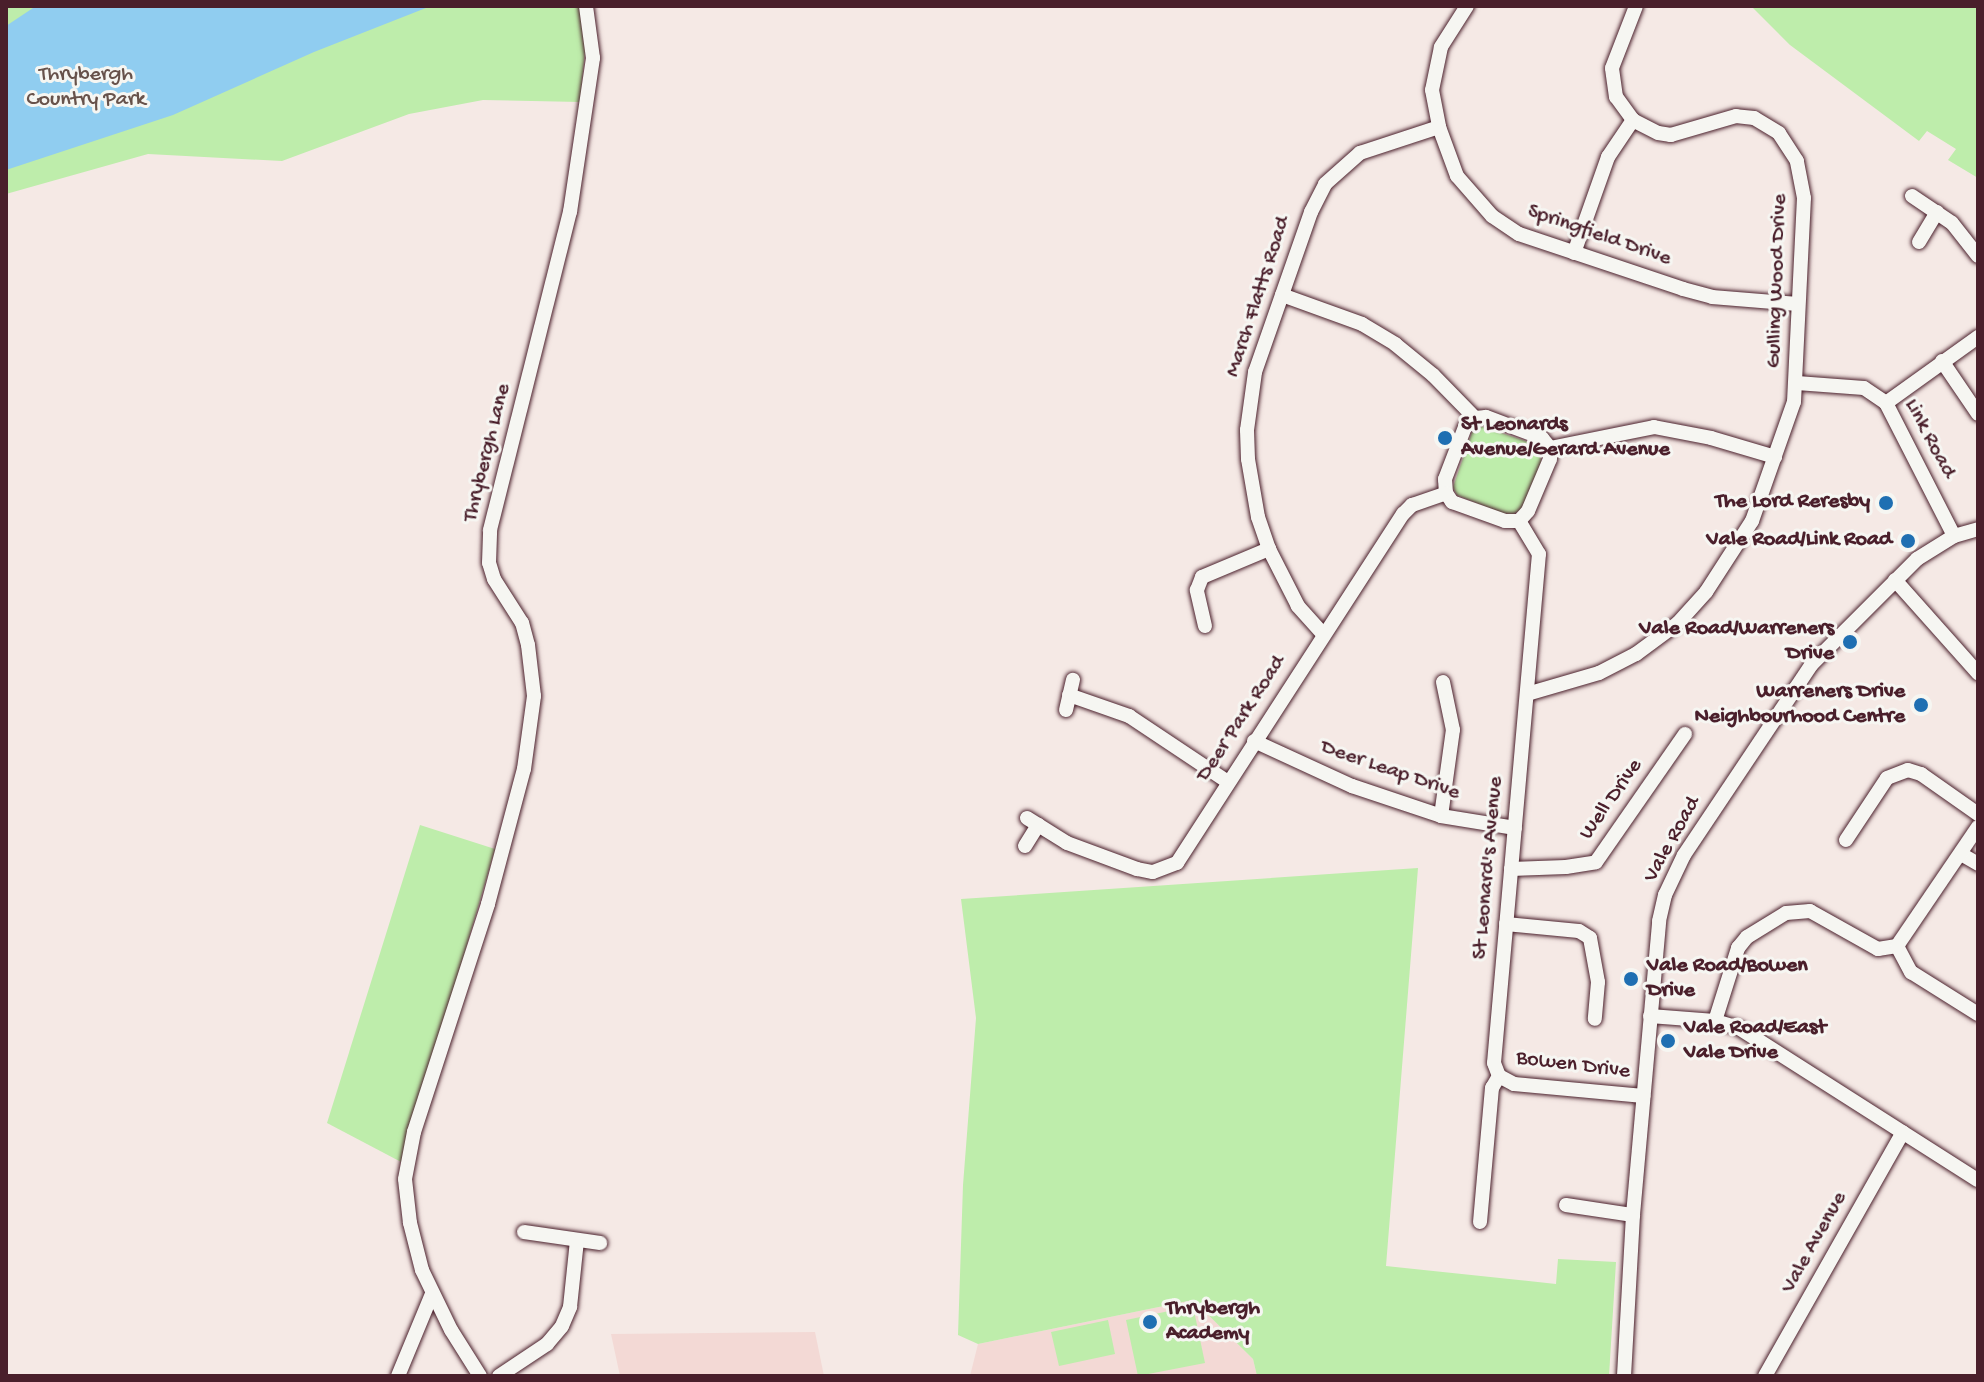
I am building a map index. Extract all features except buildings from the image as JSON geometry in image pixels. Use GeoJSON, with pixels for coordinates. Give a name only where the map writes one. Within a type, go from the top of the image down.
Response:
{"type":"FeatureCollection","features":[{"type":"Feature","properties":{"kind":"street","name":"Thrybergh Lane"},"geometry":{"type":"LineString","coordinates":[[480,1376],[432,1294],[410,1223],[405,1179],[414,1132],[488,904],[524,769],[534,696],[528,645],[522,623],[494,579],[489,563],[490,530],[570,212],[593,58],[586,6]]}},
{"type":"Feature","properties":{"kind":"street"},"geometry":{"type":"LineString","coordinates":[[1439,127],[1432,90],[1434,68],[1453,25],[1467,6]]}},
{"type":"Feature","properties":{"kind":"street"},"geometry":{"type":"LineString","coordinates":[[1574,253],[1608,157],[1633,120],[1616,97],[1612,68],[1636,6]]}},
{"type":"Feature","properties":{"kind":"street","name":"Gulling Wood Drive"},"geometry":{"type":"LineString","coordinates":[[1527,694],[1599,673],[1636,654],[1678,623],[1737,550],[1752,521],[1792,411],[1797,383],[1802,179],[1797,161],[1779,133],[1754,118],[1736,116],[1671,135],[1658,133],[1633,120]]}},
{"type":"Feature","properties":{"kind":"street","name":"Springfield Drive"},"geometry":{"type":"LineString","coordinates":[[1439,127],[1457,176],[1492,216],[1519,234],[1712,297],[1798,304]]}},
{"type":"Feature","properties":{"kind":"street","name":"March Flatts Road"},"geometry":{"type":"LineString","coordinates":[[1323,634],[1306,618],[1269,549],[1251,488],[1247,430],[1255,372],[1311,212],[1325,184],[1360,153],[1439,127]]}},
{"type":"Feature","properties":{"kind":"street"},"geometry":{"type":"LineString","coordinates":[[1912,196],[1960,231],[1978,256]]}},
{"type":"Feature","properties":{"kind":"street"},"geometry":{"type":"LineString","coordinates":[[1919,242],[1937,212]]}},
{"type":"Feature","properties":{"kind":"street"},"geometry":{"type":"LineString","coordinates":[[1282,295],[1362,324],[1395,344],[1433,375],[1475,418]]}},
{"type":"Feature","properties":{"kind":"street"},"geometry":{"type":"LineString","coordinates":[[1886,403],[1978,337]]}},
{"type":"Feature","properties":{"kind":"street"},"geometry":{"type":"LineString","coordinates":[[1942,361],[1978,414]]}},
{"type":"Feature","properties":{"kind":"street","name":"Link Road"},"geometry":{"type":"LineString","coordinates":[[1797,383],[1864,388],[1886,403],[1954,536]]}},
{"type":"Feature","properties":{"kind":"street"},"geometry":{"type":"LineString","coordinates":[[1486,417],[1542,438],[1550,448],[1550,459],[1534,498],[1519,521],[1505,521],[1452,502],[1446,493],[1445,479],[1465,427],[1475,418],[1486,417]]}},
{"type":"Feature","properties":{"kind":"street"},"geometry":{"type":"LineString","coordinates":[[1550,448],[1654,427],[1711,438],[1775,457]]}},
{"type":"Feature","properties":{"kind":"street","name":"Deer Park Road"},"geometry":{"type":"LineString","coordinates":[[1025,846],[1033,822],[1101,858],[1137,869],[1166,870],[1177,863],[1403,514],[1412,505],[1446,493]]}},
{"type":"Feature","properties":{"kind":"street","name":"St Leonard's Avenue"},"geometry":{"type":"LineString","coordinates":[[1480,1222],[1492,1088],[1499,1076],[1494,1063],[1539,554],[1519,521]]}},
{"type":"Feature","properties":{"kind":"street","name":"Vale Road"},"geometry":{"type":"LineString","coordinates":[[1624,1376],[1643,1096],[1659,921],[1665,895],[1684,855],[1811,665],[1917,559],[1954,536],[1978,529]]}},
{"type":"Feature","properties":{"kind":"street"},"geometry":{"type":"LineString","coordinates":[[1205,626],[1197,590],[1202,577],[1269,549]]}},
{"type":"Feature","properties":{"kind":"street"},"geometry":{"type":"LineString","coordinates":[[1895,580],[1978,673]]}},
{"type":"Feature","properties":{"kind":"street"},"geometry":{"type":"LineString","coordinates":[[1441,816],[1453,730],[1443,682]]}},
{"type":"Feature","properties":{"kind":"street"},"geometry":{"type":"LineString","coordinates":[[1066,710],[1071,687],[1129,716],[1228,782]]}},
{"type":"Feature","properties":{"kind":"street","name":"Well Drive"},"geometry":{"type":"LineString","coordinates":[[1511,869],[1566,867],[1596,862],[1685,734]]}},
{"type":"Feature","properties":{"kind":"street","name":"Deer Leap Drive"},"geometry":{"type":"LineString","coordinates":[[1254,741],[1352,786],[1441,816],[1515,828]]}},
{"type":"Feature","properties":{"kind":"street"},"geometry":{"type":"LineString","coordinates":[[1846,840],[1887,778],[1908,770],[1921,774],[1978,814]]}},
{"type":"Feature","properties":{"kind":"street"},"geometry":{"type":"LineString","coordinates":[[1715,1021],[1738,948],[1747,937],[1786,913],[1810,911],[1878,949],[1897,946],[1978,827]]}},
{"type":"Feature","properties":{"kind":"street"},"geometry":{"type":"LineString","coordinates":[[1961,854],[1978,864]]}},
{"type":"Feature","properties":{"kind":"street"},"geometry":{"type":"LineString","coordinates":[[1506,924],[1579,931],[1590,938],[1598,982],[1595,1019]]}},
{"type":"Feature","properties":{"kind":"street"},"geometry":{"type":"LineString","coordinates":[[1897,946],[1911,972],[1978,1014]]}},
{"type":"Feature","properties":{"kind":"street"},"geometry":{"type":"LineString","coordinates":[[1650,1016],[1715,1021],[1739,1028],[1978,1180]]}},
{"type":"Feature","properties":{"kind":"street","name":"Bowen Drive"},"geometry":{"type":"LineString","coordinates":[[1499,1076],[1514,1084],[1643,1096]]}},
{"type":"Feature","properties":{"kind":"street","name":"Vale Avenue"},"geometry":{"type":"LineString","coordinates":[[1765,1376],[1903,1132]]}},
{"type":"Feature","properties":{"kind":"street"},"geometry":{"type":"LineString","coordinates":[[1566,1205],[1633,1215]]}},
{"type":"Feature","properties":{"kind":"street"},"geometry":{"type":"LineString","coordinates":[[524,1232],[600,1243]]}},
{"type":"Feature","properties":{"kind":"street"},"geometry":{"type":"LineString","coordinates":[[499,1376],[547,1344],[562,1326],[570,1307],[577,1240]]}},
{"type":"Feature","properties":{"kind":"street"},"geometry":{"type":"LineString","coordinates":[[398,1376],[432,1294]]}},
{"type":"Feature","properties":{"kind":"shaded area","name":"Thrybergh Academy"},"geometry":{"type":"Polygon","coordinates":[[[1193,1300],[1253,1359],[1257,1376],[970,1376],[978,1344],[1193,1300]]]}},
{"type":"Feature","properties":{"kind":"shaded area"},"geometry":{"type":"Polygon","coordinates":[[[815,1332],[824,1376],[620,1376],[611,1334],[815,1332]]]}},
{"type":"Feature","properties":{"kind":"green space","name":"Thrybergh Country Park"},"geometry":{"type":"Polygon","coordinates":[[[6,6],[579,6],[585,51],[580,102],[483,100],[409,114],[282,161],[148,154],[6,194],[6,6]]]}},
{"type":"Feature","properties":{"kind":"green space"},"geometry":{"type":"Polygon","coordinates":[[[1751,6],[1978,6],[1978,178],[1948,160],[1956,149],[1927,131],[1919,141],[1790,45],[1751,6]]]}},
{"type":"Feature","properties":{"kind":"green space"},"geometry":{"type":"Polygon","coordinates":[[[1480,426],[1538,445],[1540,450],[1541,462],[1521,510],[1513,514],[1501,513],[1457,495],[1453,487],[1472,432],[1480,426]]]}},
{"type":"Feature","properties":{"kind":"green space"},"geometry":{"type":"Polygon","coordinates":[[[420,825],[495,849],[403,1163],[327,1123],[420,825]]]}},
{"type":"Feature","properties":{"kind":"green space"},"geometry":{"type":"Polygon","coordinates":[[[1418,868],[1386,1266],[1556,1284],[1558,1259],[1616,1262],[1609,1376],[1257,1376],[1253,1359],[1193,1300],[978,1344],[958,1335],[963,1185],[976,1018],[961,899],[1418,868]]]}},
{"type":"Feature","properties":{"kind":"green space"},"geometry":{"type":"Polygon","coordinates":[[[1193,1306],[1205,1363],[1138,1376],[1126,1320],[1193,1306]]]}},
{"type":"Feature","properties":{"kind":"green space"},"geometry":{"type":"Polygon","coordinates":[[[1108,1320],[1115,1354],[1059,1366],[1051,1332],[1108,1320]]]}},
{"type":"Feature","properties":{"kind":"water"},"geometry":{"type":"Polygon","coordinates":[[[36,6],[431,6],[314,52],[173,115],[6,170],[6,26],[36,6]]]}},
{"type":"Feature","properties":{"kind":"place","name":"St Leonards Avenue/Gerard Avenue"},"geometry":{"type":"Point","coordinates":[1445,438]}},
{"type":"Feature","properties":{"kind":"place","name":"The Lord Reresby"},"geometry":{"type":"Point","coordinates":[1886,503]}},
{"type":"Feature","properties":{"kind":"place","name":"Vale Road/Link Road"},"geometry":{"type":"Point","coordinates":[1908,541]}},
{"type":"Feature","properties":{"kind":"place","name":"Vale Road/Warreners Drive"},"geometry":{"type":"Point","coordinates":[1850,642]}},
{"type":"Feature","properties":{"kind":"place","name":"Warreners Drive Neighbourhood Centre"},"geometry":{"type":"Point","coordinates":[1921,705]}},
{"type":"Feature","properties":{"kind":"place","name":"Vale Road/Bowen Drive"},"geometry":{"type":"Point","coordinates":[1631,979]}},
{"type":"Feature","properties":{"kind":"place","name":"Vale Road/East Vale Drive"},"geometry":{"type":"Point","coordinates":[1668,1041]}},
{"type":"Feature","properties":{"kind":"place","name":"Thrybergh Academy"},"geometry":{"type":"Point","coordinates":[1150,1322]}}]}
